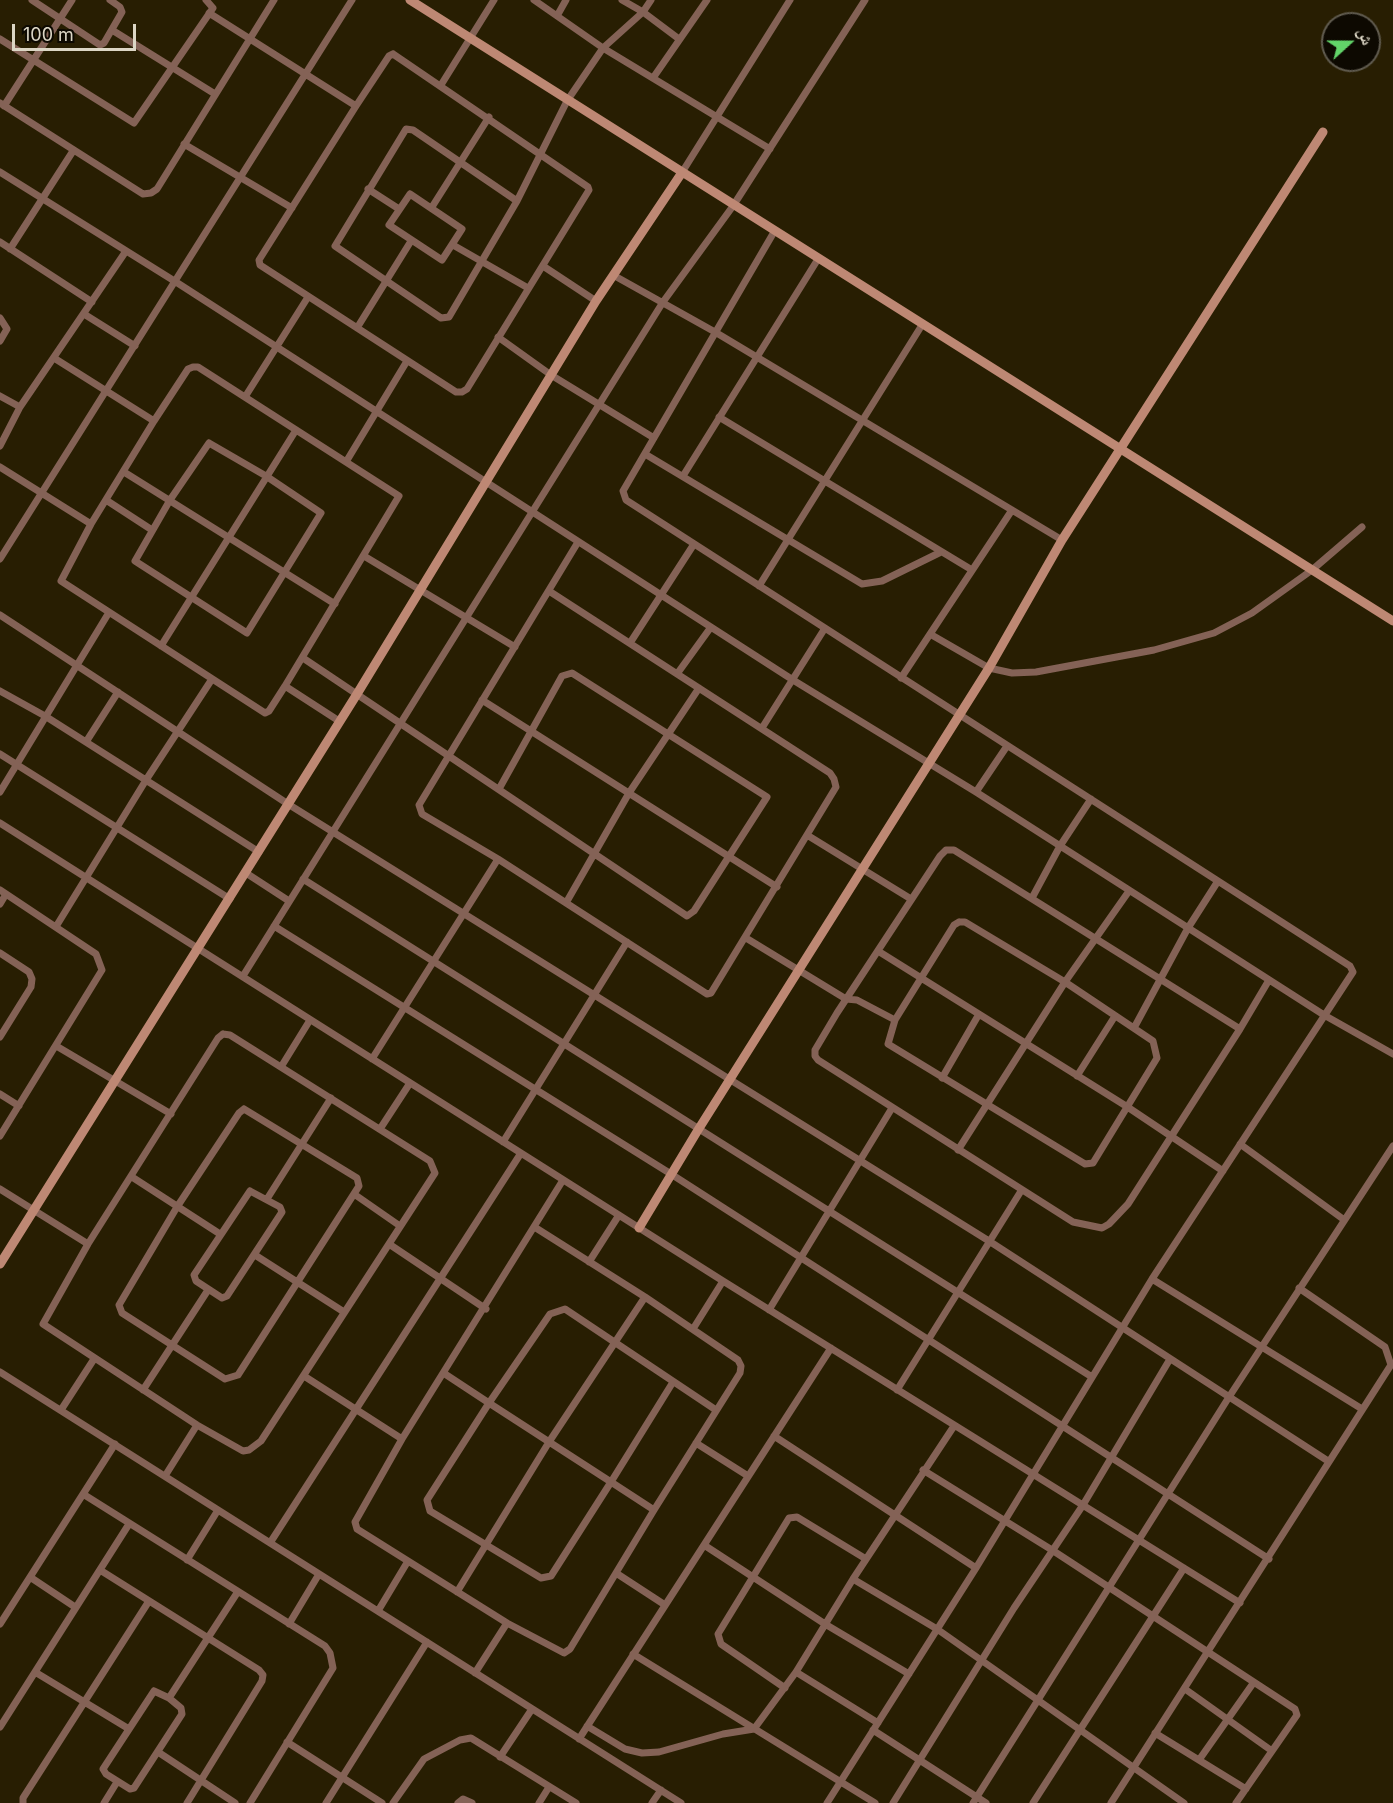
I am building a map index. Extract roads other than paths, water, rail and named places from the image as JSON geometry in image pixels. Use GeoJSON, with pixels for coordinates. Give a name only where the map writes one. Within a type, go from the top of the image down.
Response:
{"type":"FeatureCollection","features":[{"type":"Feature","properties":{"kind":"street"},"geometry":{"type":"LineString","coordinates":[[32,0],[100,45],[104,43],[112,30],[122,9],[110,0]]}},
{"type":"Feature","properties":{"kind":"street"},"geometry":{"type":"LineString","coordinates":[[72,0],[2,105],[143,194],[157,189],[274,0]]}},
{"type":"Feature","properties":{"kind":"street"},"geometry":{"type":"LineString","coordinates":[[0,39],[134,123],[209,14],[213,5],[206,0]]}},
{"type":"Feature","properties":{"kind":"street"},"geometry":{"type":"LineString","coordinates":[[0,559],[352,0]]}},
{"type":"Feature","properties":{"kind":"street"},"geometry":{"type":"LineString","coordinates":[[410,0],[681,174],[1393,621]]}},
{"type":"Feature","properties":{"kind":"street"},"geometry":{"type":"LineString","coordinates":[[441,86],[494,0]]}},
{"type":"Feature","properties":{"kind":"street"},"geometry":{"type":"LineString","coordinates":[[534,0],[603,48],[770,149]]}},
{"type":"Feature","properties":{"kind":"street"},"geometry":{"type":"LineString","coordinates":[[557,16],[566,0]]}},
{"type":"Feature","properties":{"kind":"street"},"geometry":{"type":"LineString","coordinates":[[622,0],[643,12],[679,39]]}},
{"type":"Feature","properties":{"kind":"street"},"geometry":{"type":"LineString","coordinates":[[517,201],[413,130],[406,129],[335,246],[445,319],[517,201],[567,101],[603,48],[643,12],[651,0]]}},
{"type":"Feature","properties":{"kind":"street"},"geometry":{"type":"LineString","coordinates":[[653,78],[707,0]]}},
{"type":"Feature","properties":{"kind":"street"},"geometry":{"type":"LineString","coordinates":[[0,1264],[357,694],[596,301],[718,117],[790,0]]}},
{"type":"Feature","properties":{"kind":"street"},"geometry":{"type":"LineString","coordinates":[[243,976],[663,302],[733,206],[865,0]]}},
{"type":"Feature","properties":{"kind":"street"},"geometry":{"type":"LineString","coordinates":[[209,14],[356,106]]}},
{"type":"Feature","properties":{"kind":"street"},"geometry":{"type":"LineString","coordinates":[[112,30],[215,94]]}},
{"type":"Feature","properties":{"kind":"street"},"geometry":{"type":"LineString","coordinates":[[393,54],[441,86],[586,184],[589,190],[467,388],[462,392],[456,392],[308,297],[260,265],[259,260],[389,56],[393,54]]}},
{"type":"Feature","properties":{"kind":"street"},"geometry":{"type":"LineString","coordinates":[[432,207],[489,117]]}},
{"type":"Feature","properties":{"kind":"street"},"geometry":{"type":"LineString","coordinates":[[639,1228],[670,1174],[989,668],[1062,540],[1323,132]]}},
{"type":"Feature","properties":{"kind":"street"},"geometry":{"type":"LineString","coordinates":[[184,144],[292,208]]}},
{"type":"Feature","properties":{"kind":"street"},"geometry":{"type":"LineString","coordinates":[[10,249],[73,151]]}},
{"type":"Feature","properties":{"kind":"street"},"geometry":{"type":"LineString","coordinates":[[0,172],[176,282],[793,680],[976,792],[1324,1015],[1393,1054]]}},
{"type":"Feature","properties":{"kind":"street"},"geometry":{"type":"LineString","coordinates":[[368,189],[399,209]]}},
{"type":"Feature","properties":{"kind":"street"},"geometry":{"type":"LineString","coordinates":[[410,194],[461,227],[462,231],[441,260],[389,225],[399,209],[410,194]]}},
{"type":"Feature","properties":{"kind":"street"},"geometry":{"type":"LineString","coordinates":[[774,232],[623,491],[624,496],[694,544],[1350,966],[1351,976],[1152,1279],[976,1568],[827,1803]]}},
{"type":"Feature","properties":{"kind":"street"},"geometry":{"type":"LineString","coordinates":[[357,328],[411,241]]}},
{"type":"Feature","properties":{"kind":"street"},"geometry":{"type":"LineString","coordinates":[[0,242],[92,302]]}},
{"type":"Feature","properties":{"kind":"street"},"geometry":{"type":"LineString","coordinates":[[453,245],[528,288]]}},
{"type":"Feature","properties":{"kind":"street"},"geometry":{"type":"LineString","coordinates":[[0,446],[20,407],[126,251]]}},
{"type":"Feature","properties":{"kind":"street"},"geometry":{"type":"LineString","coordinates":[[682,476],[818,259]]}},
{"type":"Feature","properties":{"kind":"street"},"geometry":{"type":"LineString","coordinates":[[543,266],[596,301]]}},
{"type":"Feature","properties":{"kind":"street"},"geometry":{"type":"LineString","coordinates":[[613,275],[716,332],[1062,540]]}},
{"type":"Feature","properties":{"kind":"street"},"geometry":{"type":"LineString","coordinates":[[245,397],[308,297]]}},
{"type":"Feature","properties":{"kind":"street"},"geometry":{"type":"LineString","coordinates":[[84,314],[135,346]]}},
{"type":"Feature","properties":{"kind":"street"},"geometry":{"type":"LineString","coordinates":[[0,318],[7,329],[0,341]]}},
{"type":"Feature","properties":{"kind":"street"},"geometry":{"type":"LineString","coordinates":[[759,586],[922,325]]}},
{"type":"Feature","properties":{"kind":"street"},"geometry":{"type":"LineString","coordinates":[[498,337],[551,375],[654,438]]}},
{"type":"Feature","properties":{"kind":"street"},"geometry":{"type":"LineString","coordinates":[[54,358],[154,421]]}},
{"type":"Feature","properties":{"kind":"street"},"geometry":{"type":"LineString","coordinates":[[346,462],[407,361]]}},
{"type":"Feature","properties":{"kind":"street"},"geometry":{"type":"LineString","coordinates":[[198,367],[399,496],[303,658],[269,711],[265,713],[108,614],[61,581],[92,524],[154,421],[188,369],[198,367]]}},
{"type":"Feature","properties":{"kind":"street"},"geometry":{"type":"LineString","coordinates":[[0,396],[20,407]]}},
{"type":"Feature","properties":{"kind":"street"},"geometry":{"type":"LineString","coordinates":[[719,417],[972,570]]}},
{"type":"Feature","properties":{"kind":"street"},"geometry":{"type":"LineString","coordinates":[[160,646],[296,430]]}},
{"type":"Feature","properties":{"kind":"street"},"geometry":{"type":"LineString","coordinates":[[209,443],[266,476],[321,513],[247,633],[136,564],[134,559],[170,500],[209,443]]}},
{"type":"Feature","properties":{"kind":"street"},"geometry":{"type":"LineString","coordinates":[[645,454],[862,585],[882,581],[941,552]]}},
{"type":"Feature","properties":{"kind":"street"},"geometry":{"type":"LineString","coordinates":[[0,467],[92,524]]}},
{"type":"Feature","properties":{"kind":"street"},"geometry":{"type":"LineString","coordinates":[[124,472],[335,604]]}},
{"type":"Feature","properties":{"kind":"street"},"geometry":{"type":"LineString","coordinates":[[106,500],[152,530]]}},
{"type":"Feature","properties":{"kind":"street"},"geometry":{"type":"LineString","coordinates":[[901,678],[1012,510]]}},
{"type":"Feature","properties":{"kind":"street"},"geometry":{"type":"LineString","coordinates":[[930,634],[989,668],[1012,673],[1036,672],[1154,650],[1214,633],[1252,613],[1312,570],[1362,527]]}},
{"type":"Feature","properties":{"kind":"street"},"geometry":{"type":"LineString","coordinates":[[549,591],[762,728],[830,773],[834,779],[836,787],[777,887],[715,990],[707,994],[498,859],[422,814],[421,799],[578,542]]}},
{"type":"Feature","properties":{"kind":"street"},"geometry":{"type":"LineString","coordinates":[[630,643],[694,544]]}},
{"type":"Feature","properties":{"kind":"street"},"geometry":{"type":"LineString","coordinates":[[364,556],[515,647]]}},
{"type":"Feature","properties":{"kind":"street"},"geometry":{"type":"LineString","coordinates":[[0,792],[108,614]]}},
{"type":"Feature","properties":{"kind":"street"},"geometry":{"type":"LineString","coordinates":[[0,615],[288,804],[594,994],[858,1162],[989,1241],[1328,1461]]}},
{"type":"Feature","properties":{"kind":"street"},"geometry":{"type":"LineString","coordinates":[[677,674],[711,627]]}},
{"type":"Feature","properties":{"kind":"street"},"geometry":{"type":"LineString","coordinates":[[762,728],[825,628]]}},
{"type":"Feature","properties":{"kind":"street"},"geometry":{"type":"LineString","coordinates":[[303,658],[687,916],[694,911],[767,797],[669,732],[572,673],[562,676],[499,789]]}},
{"type":"Feature","properties":{"kind":"street"},"geometry":{"type":"LineString","coordinates":[[57,926],[177,730],[212,679]]}},
{"type":"Feature","properties":{"kind":"street"},"geometry":{"type":"LineString","coordinates":[[285,687],[339,721]]}},
{"type":"Feature","properties":{"kind":"street"},"geometry":{"type":"LineString","coordinates":[[566,903],[629,793],[699,688]]}},
{"type":"Feature","properties":{"kind":"street"},"geometry":{"type":"LineString","coordinates":[[0,691],[45,716],[259,852]]}},
{"type":"Feature","properties":{"kind":"street"},"geometry":{"type":"LineString","coordinates":[[86,742],[118,692]]}},
{"type":"Feature","properties":{"kind":"street"},"geometry":{"type":"LineString","coordinates":[[482,700],[777,887]]}},
{"type":"Feature","properties":{"kind":"street"},"geometry":{"type":"LineString","coordinates":[[976,792],[1007,746]]}},
{"type":"Feature","properties":{"kind":"street"},"geometry":{"type":"LineString","coordinates":[[0,753],[230,898]]}},
{"type":"Feature","properties":{"kind":"street"},"geometry":{"type":"LineString","coordinates":[[1032,898],[1060,846],[1091,799]]}},
{"type":"Feature","properties":{"kind":"street"},"geometry":{"type":"LineString","coordinates":[[0,824],[199,947],[310,1020],[769,1310],[1240,1603]]}},
{"type":"Feature","properties":{"kind":"street"},"geometry":{"type":"LineString","coordinates":[[807,835],[911,899]]}},
{"type":"Feature","properties":{"kind":"street"},"geometry":{"type":"LineString","coordinates":[[1240,1029],[954,850],[946,850],[846,999],[815,1050],[815,1056],[892,1108],[1079,1226],[1102,1228],[1109,1224],[1128,1204],[1240,1029],[1269,980]]}},
{"type":"Feature","properties":{"kind":"street"},"geometry":{"type":"LineString","coordinates":[[372,1059],[462,912],[498,859]]}},
{"type":"Feature","properties":{"kind":"street"},"geometry":{"type":"LineString","coordinates":[[246,873],[290,901]]}},
{"type":"Feature","properties":{"kind":"street"},"geometry":{"type":"LineString","coordinates":[[303,879],[1092,1377]]}},
{"type":"Feature","properties":{"kind":"street"},"geometry":{"type":"LineString","coordinates":[[1134,1028],[1188,928],[1218,881]]}},
{"type":"Feature","properties":{"kind":"street"},"geometry":{"type":"LineString","coordinates":[[958,1150],[1065,982],[1129,891]]}},
{"type":"Feature","properties":{"kind":"street"},"geometry":{"type":"LineString","coordinates":[[0,904],[3,892],[57,926],[96,954],[102,970],[57,1047],[0,1136]]}},
{"type":"Feature","properties":{"kind":"street"},"geometry":{"type":"LineString","coordinates":[[965,922],[1065,982],[1153,1041],[1157,1058],[1093,1163],[1085,1164],[888,1044],[896,1020],[954,925],[965,922]]}},
{"type":"Feature","properties":{"kind":"street"},"geometry":{"type":"LineString","coordinates":[[274,926],[670,1174],[1269,1558]]}},
{"type":"Feature","properties":{"kind":"street"},"geometry":{"type":"LineString","coordinates":[[746,938],[846,999],[857,1000],[896,1020]]}},
{"type":"Feature","properties":{"kind":"street"},"geometry":{"type":"LineString","coordinates":[[504,1142],[627,942]]}},
{"type":"Feature","properties":{"kind":"street"},"geometry":{"type":"LineString","coordinates":[[878,951],[1126,1106],[1223,1171]]}},
{"type":"Feature","properties":{"kind":"street"},"geometry":{"type":"LineString","coordinates":[[0,953],[29,972],[32,979],[31,987],[0,1037]]}},
{"type":"Feature","properties":{"kind":"street"},"geometry":{"type":"LineString","coordinates":[[942,1078],[979,1014]]}},
{"type":"Feature","properties":{"kind":"street"},"geometry":{"type":"LineString","coordinates":[[1077,1076],[1115,1016]]}},
{"type":"Feature","properties":{"kind":"street"},"geometry":{"type":"LineString","coordinates":[[281,1067],[310,1020]]}},
{"type":"Feature","properties":{"kind":"street"},"geometry":{"type":"LineString","coordinates":[[223,1034],[230,1035],[281,1067],[429,1161],[434,1166],[435,1173],[261,1441],[249,1450],[237,1450],[43,1324],[88,1244],[223,1034]]}},
{"type":"Feature","properties":{"kind":"street"},"geometry":{"type":"LineString","coordinates":[[57,1047],[171,1114]]}},
{"type":"Feature","properties":{"kind":"street"},"geometry":{"type":"LineString","coordinates":[[380,1129],[410,1083]]}},
{"type":"Feature","properties":{"kind":"street"},"geometry":{"type":"LineString","coordinates":[[0,1094],[19,1106]]}},
{"type":"Feature","properties":{"kind":"street"},"geometry":{"type":"LineString","coordinates":[[267,1198],[331,1098]]}},
{"type":"Feature","properties":{"kind":"street"},"geometry":{"type":"LineString","coordinates":[[769,1310],[892,1108]]}},
{"type":"Feature","properties":{"kind":"street"},"geometry":{"type":"LineString","coordinates":[[244,1110],[357,1178],[359,1186],[354,1194],[238,1375],[233,1378],[225,1379],[122,1313],[119,1305],[177,1207],[239,1113],[244,1110]]}},
{"type":"Feature","properties":{"kind":"street"},"geometry":{"type":"LineString","coordinates":[[1240,1144],[1343,1219]]}},
{"type":"Feature","properties":{"kind":"street"},"geometry":{"type":"LineString","coordinates":[[975,1800],[1229,1397],[1343,1219],[1393,1146]]}},
{"type":"Feature","properties":{"kind":"street"},"geometry":{"type":"LineString","coordinates":[[270,1543],[439,1277],[521,1153]]}},
{"type":"Feature","properties":{"kind":"street"},"geometry":{"type":"LineString","coordinates":[[132,1177],[220,1234]]}},
{"type":"Feature","properties":{"kind":"street"},"geometry":{"type":"LineString","coordinates":[[536,1228],[693,1329],[738,1360],[741,1366],[741,1372],[568,1651],[560,1653],[507,1623],[357,1529],[355,1522],[402,1439],[486,1309],[563,1180]]}},
{"type":"Feature","properties":{"kind":"street"},"geometry":{"type":"LineString","coordinates":[[0,1189],[88,1244]]}},
{"type":"Feature","properties":{"kind":"street"},"geometry":{"type":"LineString","coordinates":[[252,1191],[267,1198],[280,1207],[282,1212],[225,1298],[208,1290],[194,1279],[194,1275],[220,1234],[248,1192],[252,1191]]}},
{"type":"Feature","properties":{"kind":"street"},"geometry":{"type":"LineString","coordinates":[[897,1390],[1021,1191]]}},
{"type":"Feature","properties":{"kind":"street"},"geometry":{"type":"LineString","coordinates":[[354,1194],[400,1226]]}},
{"type":"Feature","properties":{"kind":"street"},"geometry":{"type":"LineString","coordinates":[[589,1262],[619,1215]]}},
{"type":"Feature","properties":{"kind":"street"},"geometry":{"type":"LineString","coordinates":[[389,1244],[486,1309]]}},
{"type":"Feature","properties":{"kind":"street"},"geometry":{"type":"LineString","coordinates":[[255,1255],[344,1312]]}},
{"type":"Feature","properties":{"kind":"street"},"geometry":{"type":"LineString","coordinates":[[1152,1279],[1362,1409]]}},
{"type":"Feature","properties":{"kind":"street"},"geometry":{"type":"LineString","coordinates":[[693,1329],[723,1281]]}},
{"type":"Feature","properties":{"kind":"street"},"geometry":{"type":"LineString","coordinates":[[1112,1803],[1155,1732],[1185,1689],[1391,1365],[1389,1353],[1385,1347],[1299,1288]]}},
{"type":"Feature","properties":{"kind":"street"},"geometry":{"type":"LineString","coordinates":[[143,1390],[208,1290]]}},
{"type":"Feature","properties":{"kind":"street"},"geometry":{"type":"LineString","coordinates":[[457,1592],[549,1442],[645,1297]]}},
{"type":"Feature","properties":{"kind":"street"},"geometry":{"type":"LineString","coordinates":[[673,1382],[551,1576],[546,1579],[484,1545],[430,1511],[427,1500],[489,1403],[550,1314],[557,1310],[565,1309],[716,1410]]}},
{"type":"Feature","properties":{"kind":"street"},"geometry":{"type":"LineString","coordinates":[[579,1738],[831,1348]]}},
{"type":"Feature","properties":{"kind":"street"},"geometry":{"type":"LineString","coordinates":[[61,1410],[94,1359]]}},
{"type":"Feature","properties":{"kind":"street"},"geometry":{"type":"LineString","coordinates":[[893,1803],[981,1660],[1113,1457],[1170,1359]]}},
{"type":"Feature","properties":{"kind":"street"},"geometry":{"type":"LineString","coordinates":[[0,1372],[681,1803]]}},
{"type":"Feature","properties":{"kind":"street"},"geometry":{"type":"LineString","coordinates":[[445,1374],[654,1510]]}},
{"type":"Feature","properties":{"kind":"street"},"geometry":{"type":"LineString","coordinates":[[304,1376],[402,1439]]}},
{"type":"Feature","properties":{"kind":"street"},"geometry":{"type":"LineString","coordinates":[[165,1476],[197,1425]]}},
{"type":"Feature","properties":{"kind":"street"},"geometry":{"type":"LineString","coordinates":[[587,1726],[625,1749],[642,1753],[659,1752],[723,1734],[754,1729],[796,1672],[923,1470],[954,1426]]}},
{"type":"Feature","properties":{"kind":"street"},"geometry":{"type":"LineString","coordinates":[[774,1436],[976,1568]]}},
{"type":"Feature","properties":{"kind":"street"},"geometry":{"type":"LineString","coordinates":[[696,1443],[748,1476]]}},
{"type":"Feature","properties":{"kind":"street"},"geometry":{"type":"LineString","coordinates":[[0,1624],[115,1444]]}},
{"type":"Feature","properties":{"kind":"street"},"geometry":{"type":"LineString","coordinates":[[923,1470],[1052,1550],[1297,1711],[1236,1803]]}},
{"type":"Feature","properties":{"kind":"street"},"geometry":{"type":"LineString","coordinates":[[84,1494],[325,1647],[330,1653],[333,1668],[250,1803]]}},
{"type":"Feature","properties":{"kind":"street"},"geometry":{"type":"LineString","coordinates":[[187,1560],[218,1509]]}},
{"type":"Feature","properties":{"kind":"street"},"geometry":{"type":"LineString","coordinates":[[785,1688],[721,1644],[718,1638],[753,1576],[792,1516],[797,1516],[866,1559]]}},
{"type":"Feature","properties":{"kind":"street"},"geometry":{"type":"LineString","coordinates":[[0,1727],[129,1524]]}},
{"type":"Feature","properties":{"kind":"street"},"geometry":{"type":"LineString","coordinates":[[704,1545],[825,1624],[909,1674]]}},
{"type":"Feature","properties":{"kind":"street"},"geometry":{"type":"LineString","coordinates":[[378,1611],[408,1561]]}},
{"type":"Feature","properties":{"kind":"street"},"geometry":{"type":"LineString","coordinates":[[1033,1803],[1184,1568]]}},
{"type":"Feature","properties":{"kind":"street"},"geometry":{"type":"LineString","coordinates":[[100,1570],[208,1637],[263,1675],[262,1681],[187,1803]]}},
{"type":"Feature","properties":{"kind":"street"},"geometry":{"type":"LineString","coordinates":[[616,1573],[665,1605]]}},
{"type":"Feature","properties":{"kind":"street"},"geometry":{"type":"LineString","coordinates":[[289,1624],[319,1574]]}},
{"type":"Feature","properties":{"kind":"street"},"geometry":{"type":"LineString","coordinates":[[30,1577],[75,1607]]}},
{"type":"Feature","properties":{"kind":"street"},"geometry":{"type":"LineString","coordinates":[[853,1579],[937,1629],[1184,1803]]}},
{"type":"Feature","properties":{"kind":"street"},"geometry":{"type":"LineString","coordinates":[[169,1698],[237,1593]]}},
{"type":"Feature","properties":{"kind":"street"},"geometry":{"type":"LineString","coordinates":[[23,1803],[23,1798],[148,1601]]}},
{"type":"Feature","properties":{"kind":"street"},"geometry":{"type":"LineString","coordinates":[[475,1673],[507,1623]]}},
{"type":"Feature","properties":{"kind":"street"},"geometry":{"type":"LineString","coordinates":[[326,1803],[427,1642]]}},
{"type":"Feature","properties":{"kind":"street"},"geometry":{"type":"LineString","coordinates":[[633,1654],[875,1803]]}},
{"type":"Feature","properties":{"kind":"street"},"geometry":{"type":"LineString","coordinates":[[35,1672],[129,1729]]}},
{"type":"Feature","properties":{"kind":"street"},"geometry":{"type":"LineString","coordinates":[[796,1672],[878,1723]]}},
{"type":"Feature","properties":{"kind":"street"},"geometry":{"type":"LineString","coordinates":[[1199,1760],[1254,1682]]}},
{"type":"Feature","properties":{"kind":"street"},"geometry":{"type":"LineString","coordinates":[[1185,1689],[1272,1751]]}},
{"type":"Feature","properties":{"kind":"street"},"geometry":{"type":"LineString","coordinates":[[157,1691],[181,1708],[182,1714],[134,1788],[130,1789],[117,1782],[103,1769],[129,1729],[152,1692],[157,1691]]}},
{"type":"Feature","properties":{"kind":"street"},"geometry":{"type":"LineString","coordinates":[[500,1756],[532,1709]]}},
{"type":"Feature","properties":{"kind":"street"},"geometry":{"type":"LineString","coordinates":[[873,1730],[975,1800],[986,1803]]}},
{"type":"Feature","properties":{"kind":"street"},"geometry":{"type":"LineString","coordinates":[[1155,1732],[1246,1789]]}},
{"type":"Feature","properties":{"kind":"street"},"geometry":{"type":"LineString","coordinates":[[393,1803],[418,1764],[460,1740],[471,1738],[576,1803]]}},
{"type":"Feature","properties":{"kind":"street"},"geometry":{"type":"LineString","coordinates":[[287,1742],[382,1803]]}},
{"type":"Feature","properties":{"kind":"street"},"geometry":{"type":"LineString","coordinates":[[158,1752],[235,1803]]}},
{"type":"Feature","properties":{"kind":"street"},"geometry":{"type":"LineString","coordinates":[[104,1803],[117,1782]]}},
{"type":"Feature","properties":{"kind":"street"},"geometry":{"type":"LineString","coordinates":[[539,1803],[549,1786]]}},
{"type":"Feature","properties":{"kind":"street"},"geometry":{"type":"LineString","coordinates":[[652,1803],[661,1790]]}},
{"type":"Feature","properties":{"kind":"street"},"geometry":{"type":"LineString","coordinates":[[458,1803],[463,1799],[472,1803]]}}]}
